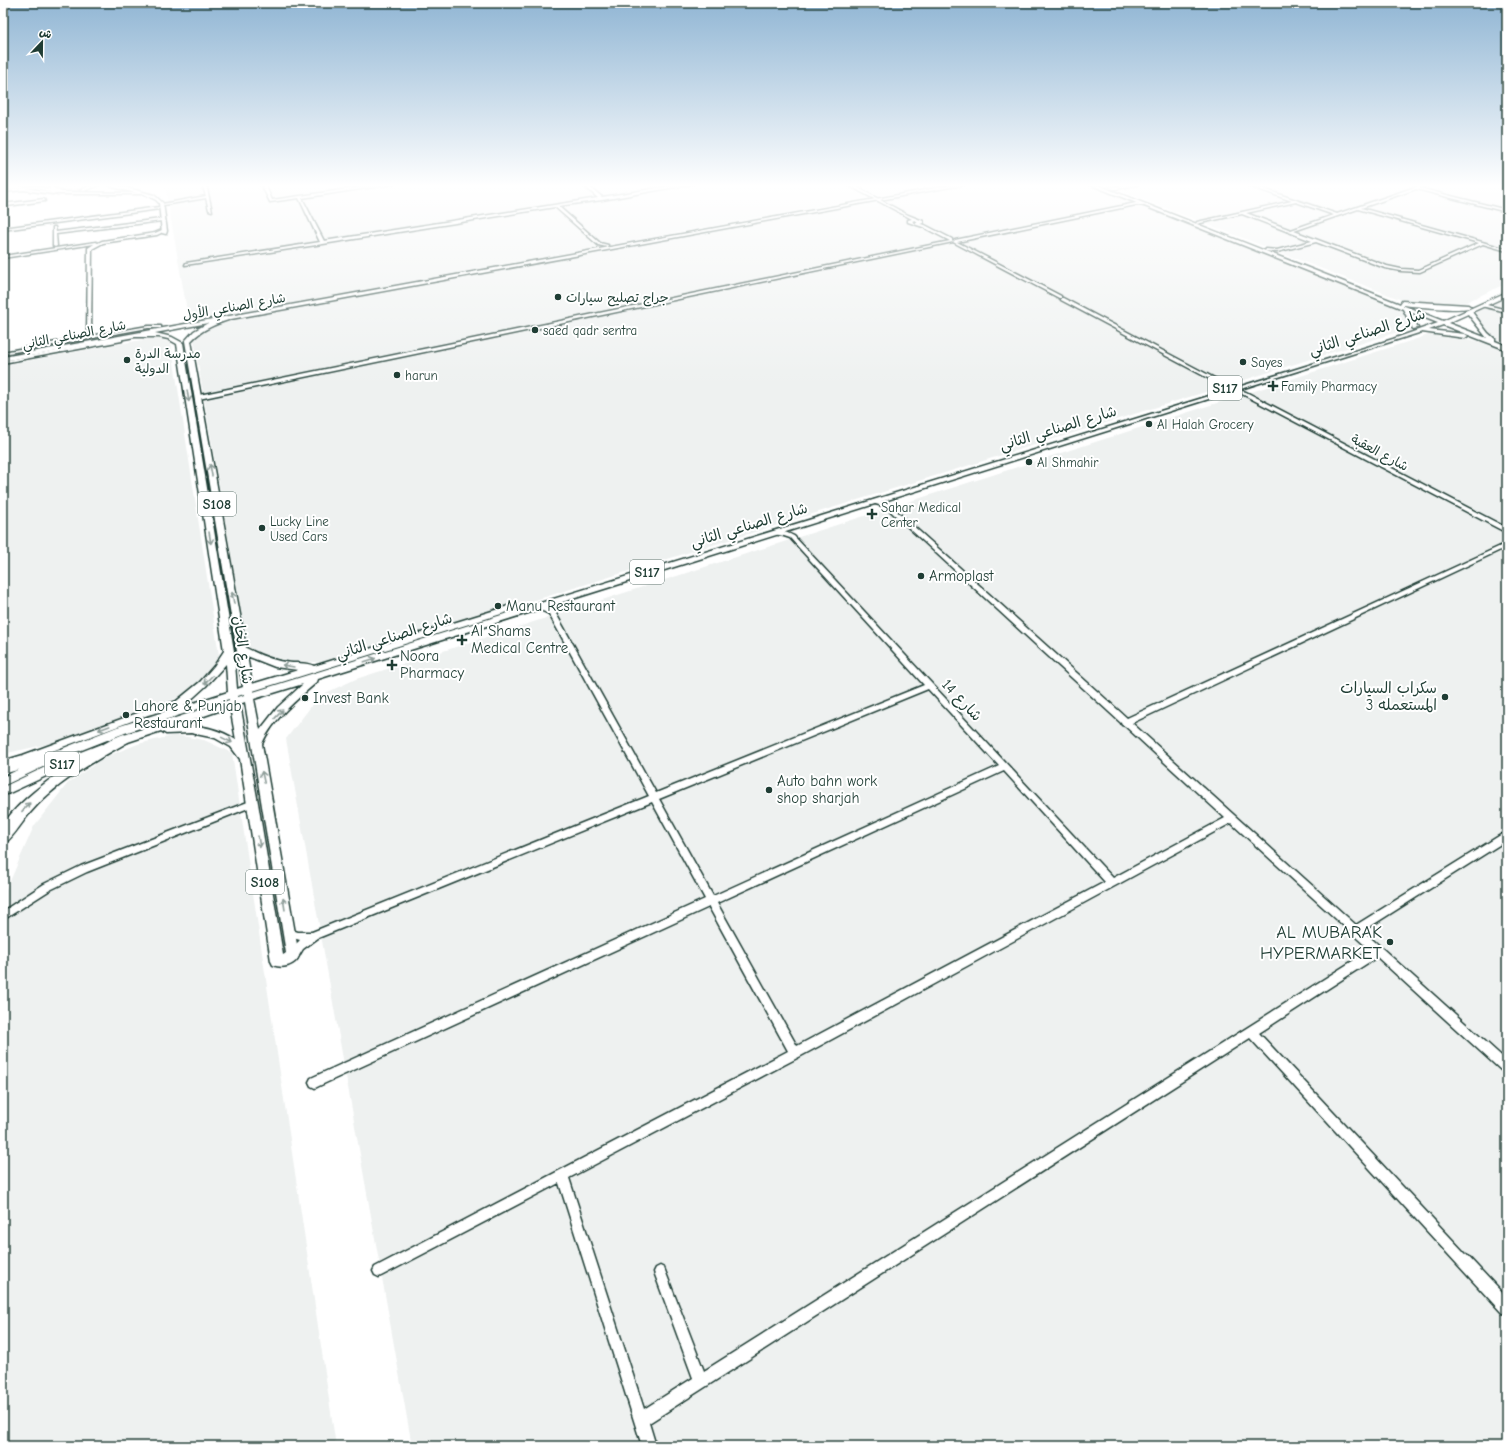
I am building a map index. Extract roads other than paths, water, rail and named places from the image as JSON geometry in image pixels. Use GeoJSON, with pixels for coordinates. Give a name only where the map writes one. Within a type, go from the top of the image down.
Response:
{"type":"FeatureCollection","features":[{"type":"Feature","properties":{"kind":"highway"},"geometry":{"type":"LineString","coordinates":[[3,838],[20,813],[43,791],[69,771],[129,737]]}},
{"type":"Feature","properties":{"kind":"highway"},"geometry":{"type":"LineString","coordinates":[[3,769],[60,754]]}},
{"type":"Feature","properties":{"kind":"main road","name":"شارع الصناعي الأول"},"geometry":{"type":"LineString","coordinates":[[3,355],[568,252]]}},
{"type":"Feature","properties":{"kind":"main road","name":"شارع الصناعي الأول"},"geometry":{"type":"LineString","coordinates":[[3,361],[41,352],[589,252]]}},
{"type":"Feature","properties":{"kind":"main road"},"geometry":{"type":"LineString","coordinates":[[1263,252],[1406,309],[1493,340],[1507,347]]}},
{"type":"Feature","properties":{"kind":"main road"},"geometry":{"type":"LineString","coordinates":[[1276,252],[1481,338],[1507,347]]}},
{"type":"Feature","properties":{"kind":"main road","name":"شارع الصناعي الثاني"},"geometry":{"type":"LineString","coordinates":[[3,782],[60,754],[121,730],[162,717],[221,702],[248,693],[319,676],[556,600],[776,533],[792,533],[874,502],[888,502],[1227,387],[1242,390],[1442,321],[1507,288]]}},
{"type":"Feature","properties":{"kind":"main road","name":"شارع الصناعي الثاني"},"geometry":{"type":"LineString","coordinates":[[1468,309],[1486,304],[1507,294]]}},
{"type":"Feature","properties":{"kind":"main road"},"geometry":{"type":"LineString","coordinates":[[1397,302],[1468,309],[1486,334],[1493,340]]}},
{"type":"Feature","properties":{"kind":"main road"},"geometry":{"type":"LineString","coordinates":[[1406,309],[1417,330],[1481,338]]}},
{"type":"Feature","properties":{"kind":"main road"},"geometry":{"type":"LineString","coordinates":[[135,335],[150,335],[184,342],[204,328],[229,318]]}},
{"type":"Feature","properties":{"kind":"main road","name":"شارع الصناعي الثاني"},"geometry":{"type":"LineString","coordinates":[[264,689],[326,665],[1227,387],[1417,330]]}},
{"type":"Feature","properties":{"kind":"main road","name":"شارع الخان"},"geometry":{"type":"LineString","coordinates":[[184,342],[199,397],[257,746],[268,801],[293,956],[285,961],[277,961],[253,803],[234,698],[229,651],[202,492],[184,342]]}},
{"type":"Feature","properties":{"kind":"main road"},"geometry":{"type":"LineString","coordinates":[[31,356],[41,352]]}},
{"type":"Feature","properties":{"kind":"main road"},"geometry":{"type":"LineString","coordinates":[[242,650],[261,659],[290,666],[307,667],[326,665]]}},
{"type":"Feature","properties":{"kind":"main road"},"geometry":{"type":"LineString","coordinates":[[162,717],[181,703],[214,673],[223,662],[229,651]]}},
{"type":"Feature","properties":{"kind":"main road"},"geometry":{"type":"LineString","coordinates":[[257,746],[261,736],[269,725],[301,691],[319,676]]}},
{"type":"Feature","properties":{"kind":"main road","name":"شارع الصناعي الثاني"},"geometry":{"type":"LineString","coordinates":[[3,792],[64,763],[221,702]]}},
{"type":"Feature","properties":{"kind":"main road"},"geometry":{"type":"LineString","coordinates":[[129,737],[147,736],[175,728],[188,728],[228,740],[235,745],[244,759]]}},
{"type":"Feature","properties":{"kind":"street"},"geometry":{"type":"LineString","coordinates":[[3,258],[41,252]]}},
{"type":"Feature","properties":{"kind":"street"},"geometry":{"type":"LineString","coordinates":[[3,258],[48,252]]}},
{"type":"Feature","properties":{"kind":"street"},"geometry":{"type":"LineString","coordinates":[[85,338],[89,334],[89,252]]}},
{"type":"Feature","properties":{"kind":"street"},"geometry":{"type":"LineString","coordinates":[[93,252],[91,335],[98,337]]}},
{"type":"Feature","properties":{"kind":"street"},"geometry":{"type":"LineString","coordinates":[[186,264],[267,252]]}},
{"type":"Feature","properties":{"kind":"street"},"geometry":{"type":"LineString","coordinates":[[199,397],[902,252]]}},
{"type":"Feature","properties":{"kind":"street"},"geometry":{"type":"LineString","coordinates":[[973,252],[1227,387]]}},
{"type":"Feature","properties":{"kind":"street"},"geometry":{"type":"LineString","coordinates":[[1345,252],[1389,268],[1414,271],[1421,270],[1463,252]]}},
{"type":"Feature","properties":{"kind":"street"},"geometry":{"type":"LineString","coordinates":[[1486,304],[1507,311]]}},
{"type":"Feature","properties":{"kind":"street","name":"شارع الصناعي الثاني"},"geometry":{"type":"LineString","coordinates":[[3,361],[150,335]]}},
{"type":"Feature","properties":{"kind":"street"},"geometry":{"type":"LineString","coordinates":[[3,355],[85,338],[98,337]]}},
{"type":"Feature","properties":{"kind":"street","name":"شارع العقبة"},"geometry":{"type":"LineString","coordinates":[[1242,390],[1507,531]]}},
{"type":"Feature","properties":{"kind":"street"},"geometry":{"type":"LineString","coordinates":[[888,502],[1231,819],[1507,1068]]}},
{"type":"Feature","properties":{"kind":"street","name":"شارع 14"},"geometry":{"type":"LineString","coordinates":[[792,533],[929,686],[1112,883]]}},
{"type":"Feature","properties":{"kind":"street"},"geometry":{"type":"LineString","coordinates":[[1125,722],[1507,546]]}},
{"type":"Feature","properties":{"kind":"street"},"geometry":{"type":"LineString","coordinates":[[552,612],[556,600]]}},
{"type":"Feature","properties":{"kind":"street"},"geometry":{"type":"LineString","coordinates":[[538,606],[552,612],[795,1053]]}},
{"type":"Feature","properties":{"kind":"street"},"geometry":{"type":"LineString","coordinates":[[293,956],[300,946],[315,935],[929,686]]}},
{"type":"Feature","properties":{"kind":"street"},"geometry":{"type":"LineString","coordinates":[[3,764],[25,758],[140,715],[181,703]]}},
{"type":"Feature","properties":{"kind":"street"},"geometry":{"type":"LineString","coordinates":[[314,1082],[1005,767]]}},
{"type":"Feature","properties":{"kind":"street"},"geometry":{"type":"LineString","coordinates":[[3,916],[47,888],[84,869],[253,803]]}},
{"type":"Feature","properties":{"kind":"street"},"geometry":{"type":"LineString","coordinates":[[379,1271],[795,1053],[1231,819]]}},
{"type":"Feature","properties":{"kind":"street"},"geometry":{"type":"LineString","coordinates":[[1355,930],[1507,835]]}},
{"type":"Feature","properties":{"kind":"street"},"geometry":{"type":"LineString","coordinates":[[289,932],[298,936],[315,935]]}},
{"type":"Feature","properties":{"kind":"street"},"geometry":{"type":"LineString","coordinates":[[640,1420],[1378,951]]}},
{"type":"Feature","properties":{"kind":"street"},"geometry":{"type":"LineString","coordinates":[[1251,1032],[1507,1308]]}},
{"type":"Feature","properties":{"kind":"street"},"geometry":{"type":"LineString","coordinates":[[562,1174],[649,1446]]}},
{"type":"Feature","properties":{"kind":"street"},"geometry":{"type":"LineString","coordinates":[[660,1272],[701,1381]]}},
{"type":"Feature","properties":{"kind":"place","name":"جراج تصليح سيارات"},"geometry":{"type":"Point","coordinates":[558,297]}},
{"type":"Feature","properties":{"kind":"place","name":"saed qadr sentra"},"geometry":{"type":"Point","coordinates":[535,330]}},
{"type":"Feature","properties":{"kind":"place","name":"مدرسة الدرة الدولية"},"geometry":{"type":"Point","coordinates":[127,360]}},
{"type":"Feature","properties":{"kind":"place","name":"Sayes"},"geometry":{"type":"Point","coordinates":[1243,362]}},
{"type":"Feature","properties":{"kind":"place","name":"harun"},"geometry":{"type":"Point","coordinates":[397,375]}},
{"type":"Feature","properties":{"kind":"place","name":"Family Pharmacy"},"geometry":{"type":"Point","coordinates":[1273,386]}},
{"type":"Feature","properties":{"kind":"place","name":"Al Halah Grocery"},"geometry":{"type":"Point","coordinates":[1149,424]}},
{"type":"Feature","properties":{"kind":"place","name":"Al Shmahir"},"geometry":{"type":"Point","coordinates":[1029,462]}},
{"type":"Feature","properties":{"kind":"place","name":"Sahar Medical Center"},"geometry":{"type":"Point","coordinates":[872,514]}},
{"type":"Feature","properties":{"kind":"place","name":"Lucky Line Used Cars"},"geometry":{"type":"Point","coordinates":[262,528]}},
{"type":"Feature","properties":{"kind":"place","name":"Armoplast"},"geometry":{"type":"Point","coordinates":[921,576]}},
{"type":"Feature","properties":{"kind":"place","name":"Manu Restaurant"},"geometry":{"type":"Point","coordinates":[498,606]}},
{"type":"Feature","properties":{"kind":"place","name":"Al Shams Medical Centre"},"geometry":{"type":"Point","coordinates":[462,640]}},
{"type":"Feature","properties":{"kind":"place","name":"Noora Pharmacy"},"geometry":{"type":"Point","coordinates":[392,665]}},
{"type":"Feature","properties":{"kind":"place","name":"سكراب السيارات المستعمله 3"},"geometry":{"type":"Point","coordinates":[1445,697]}},
{"type":"Feature","properties":{"kind":"place","name":"Invest Bank"},"geometry":{"type":"Point","coordinates":[305,698]}},
{"type":"Feature","properties":{"kind":"place","name":"Lahore & Punjab Restaurant"},"geometry":{"type":"Point","coordinates":[126,715]}},
{"type":"Feature","properties":{"kind":"place","name":"Auto bahn work shop sharjah"},"geometry":{"type":"Point","coordinates":[769,790]}},
{"type":"Feature","properties":{"kind":"place","name":"AL MUBARAK HYPERMARKET"},"geometry":{"type":"Point","coordinates":[1390,942]}}]}
